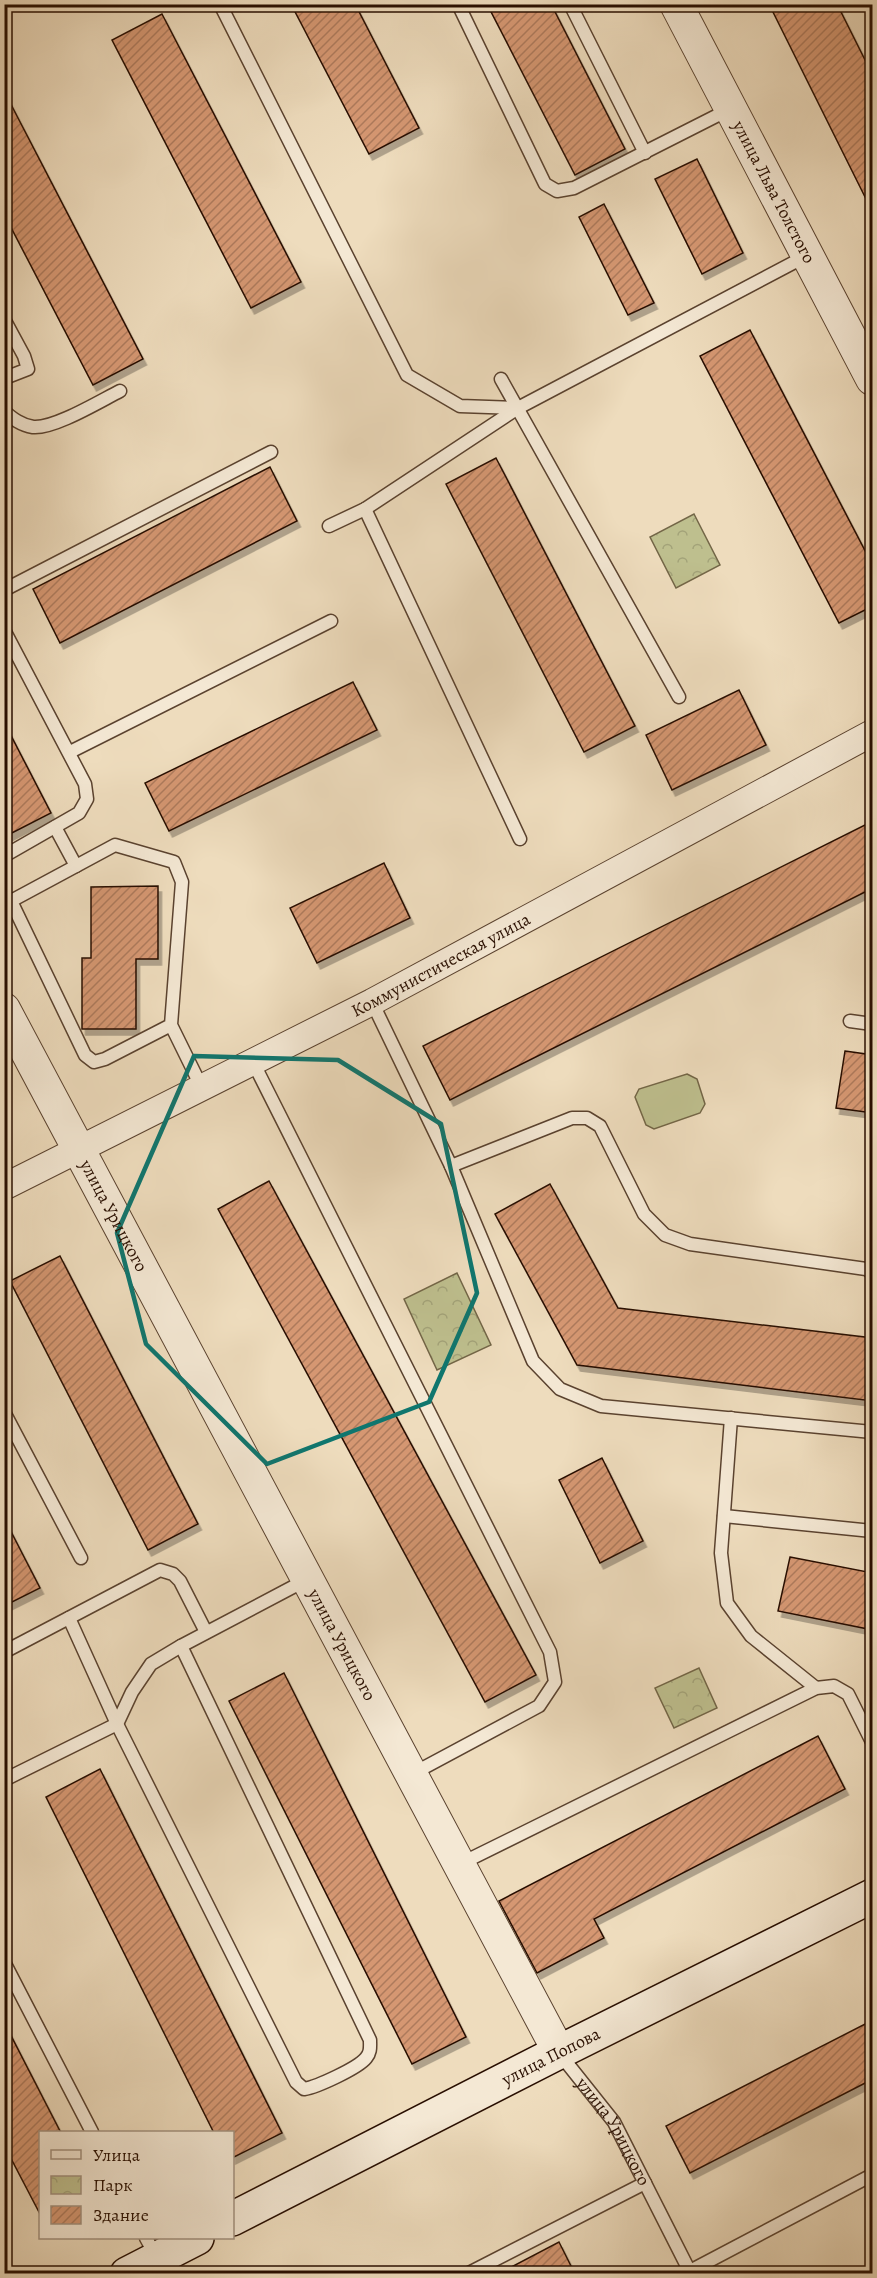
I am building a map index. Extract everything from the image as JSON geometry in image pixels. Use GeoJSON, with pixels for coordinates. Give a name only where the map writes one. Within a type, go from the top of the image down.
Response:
{"type":"FeatureCollection","features":[{"type":"Feature","properties":{"kind":"main road","name":"улица Попова"},"geometry":{"type":"LineString","coordinates":[[234,2218],[558,2052],[873,1896]]}},
{"type":"Feature","properties":{"kind":"main road"},"geometry":{"type":"LineString","coordinates":[[127,2274],[152,2248],[192,2239]]}},
{"type":"Feature","properties":{"kind":"street","name":"улица Льва Толстого"},"geometry":{"type":"LineString","coordinates":[[676,4],[873,379]]}},
{"type":"Feature","properties":{"kind":"street","name":"Коммунистическая улица"},"geometry":{"type":"LineString","coordinates":[[4,1187],[372,1002],[873,733]]}},
{"type":"Feature","properties":{"kind":"street","name":"улица Урицкого"},"geometry":{"type":"LineString","coordinates":[[4,1009],[558,2052]]}},
{"type":"Feature","properties":{"kind":"lane"},"geometry":{"type":"LineString","coordinates":[[220,4],[407,375],[460,406],[518,408]]}},
{"type":"Feature","properties":{"kind":"lane"},"geometry":{"type":"LineString","coordinates":[[458,4],[545,184],[558,191],[574,188],[731,109]]}},
{"type":"Feature","properties":{"kind":"lane"},"geometry":{"type":"LineString","coordinates":[[570,4],[645,153]]}},
{"type":"Feature","properties":{"kind":"lane"},"geometry":{"type":"LineString","coordinates":[[329,526],[365,509],[518,408],[808,255]]}},
{"type":"Feature","properties":{"kind":"lane"},"geometry":{"type":"LineString","coordinates":[[4,319],[24,356],[28,369],[4,376]]}},
{"type":"Feature","properties":{"kind":"lane"},"geometry":{"type":"LineString","coordinates":[[501,379],[679,697]]}},
{"type":"Feature","properties":{"kind":"lane"},"geometry":{"type":"LineString","coordinates":[[4,411],[17,422],[34,427],[53,425],[120,391]]}},
{"type":"Feature","properties":{"kind":"lane"},"geometry":{"type":"LineString","coordinates":[[4,590],[271,452]]}},
{"type":"Feature","properties":{"kind":"lane"},"geometry":{"type":"LineString","coordinates":[[365,509],[520,839]]}},
{"type":"Feature","properties":{"kind":"lane"},"geometry":{"type":"LineString","coordinates":[[70,752],[331,621]]}},
{"type":"Feature","properties":{"kind":"lane"},"geometry":{"type":"LineString","coordinates":[[4,630],[86,784],[87,799],[79,813],[4,856]]}},
{"type":"Feature","properties":{"kind":"lane"},"geometry":{"type":"LineString","coordinates":[[55,827],[76,866]]}},
{"type":"Feature","properties":{"kind":"lane"},"geometry":{"type":"LineString","coordinates":[[171,1026],[105,1059],[94,1062],[85,1055],[8,899],[116,845],[174,862],[182,882],[171,1026],[202,1088]]}},
{"type":"Feature","properties":{"kind":"lane"},"geometry":{"type":"LineString","coordinates":[[372,1002],[451,1166],[533,1361],[560,1389],[601,1406],[873,1432]]}},
{"type":"Feature","properties":{"kind":"lane"},"geometry":{"type":"LineString","coordinates":[[850,1021],[873,1024]]}},
{"type":"Feature","properties":{"kind":"lane"},"geometry":{"type":"LineString","coordinates":[[253,1062],[550,1652],[555,1682],[538,1706],[411,1774]]}},
{"type":"Feature","properties":{"kind":"lane"},"geometry":{"type":"LineString","coordinates":[[451,1166],[572,1118],[587,1118],[600,1126],[644,1214],[665,1235],[690,1244],[866,1269],[873,1273]]}},
{"type":"Feature","properties":{"kind":"lane"},"geometry":{"type":"LineString","coordinates":[[4,1412],[81,1558]]}},
{"type":"Feature","properties":{"kind":"lane"},"geometry":{"type":"LineString","coordinates":[[731,1418],[721,1553],[727,1603],[751,1636],[816,1688]]}},
{"type":"Feature","properties":{"kind":"lane"},"geometry":{"type":"LineString","coordinates":[[724,1516],[873,1532]]}},
{"type":"Feature","properties":{"kind":"lane"},"geometry":{"type":"LineString","coordinates":[[4,1652],[160,1570],[173,1574],[180,1581],[206,1632]]}},
{"type":"Feature","properties":{"kind":"lane"},"geometry":{"type":"LineString","coordinates":[[4,1780],[117,1724],[132,1692],[151,1664],[206,1632],[308,1579]]}},
{"type":"Feature","properties":{"kind":"lane"},"geometry":{"type":"LineString","coordinates":[[69,1618],[117,1724],[296,2082],[304,2089],[316,2087],[364,2060],[370,2050],[370,2040],[181,1646]]}},
{"type":"Feature","properties":{"kind":"lane"},"geometry":{"type":"LineString","coordinates":[[459,1865],[816,1688],[834,1686],[848,1694],[873,1742]]}},
{"type":"Feature","properties":{"kind":"lane"},"geometry":{"type":"LineString","coordinates":[[4,1962],[91,2131]]}},
{"type":"Feature","properties":{"kind":"lane","name":"улица Урицкого"},"geometry":{"type":"LineString","coordinates":[[558,2052],[614,2122],[691,2272]]}},
{"type":"Feature","properties":{"kind":"lane"},"geometry":{"type":"LineString","coordinates":[[691,2272],[873,2175]]}},
{"type":"Feature","properties":{"kind":"lane"},"geometry":{"type":"LineString","coordinates":[[467,2274],[645,2183]]}},
{"type":"Feature","properties":{"kind":"highlighted area"},"geometry":{"type":"Polygon","coordinates":[[[194,1056],[338,1060],[441,1124],[477,1293],[429,1402],[267,1464],[146,1344],[117,1233],[194,1056]]]}},
{"type":"Feature","properties":{"kind":"green space"},"geometry":{"type":"Polygon","coordinates":[[[694,514],[720,565],[676,588],[650,537],[694,514]]]}},
{"type":"Feature","properties":{"kind":"green space"},"geometry":{"type":"Polygon","coordinates":[[[687,1074],[697,1079],[705,1104],[700,1113],[654,1129],[646,1125],[635,1097],[639,1089],[687,1074]]]}},
{"type":"Feature","properties":{"kind":"green space"},"geometry":{"type":"Polygon","coordinates":[[[457,1273],[491,1345],[437,1370],[404,1299],[457,1273]]]}},
{"type":"Feature","properties":{"kind":"green space"},"geometry":{"type":"Polygon","coordinates":[[[699,1668],[717,1708],[674,1728],[655,1688],[699,1668]]]}},
{"type":"Feature","properties":{"kind":"building"},"geometry":{"type":"Polygon","coordinates":[[[291,4],[355,4],[419,128],[369,154],[291,4]]]}},
{"type":"Feature","properties":{"kind":"building"},"geometry":{"type":"Polygon","coordinates":[[[487,4],[551,4],[625,149],[575,175],[487,4]]]}},
{"type":"Feature","properties":{"kind":"building"},"geometry":{"type":"Polygon","coordinates":[[[769,4],[837,4],[873,76],[873,213],[769,4]]]}},
{"type":"Feature","properties":{"kind":"building"},"geometry":{"type":"Polygon","coordinates":[[[162,14],[301,282],[251,308],[112,40],[162,14]]]}},
{"type":"Feature","properties":{"kind":"building"},"geometry":{"type":"Polygon","coordinates":[[[4,91],[143,359],[93,385],[4,214],[4,91]]]}},
{"type":"Feature","properties":{"kind":"building"},"geometry":{"type":"Polygon","coordinates":[[[697,159],[743,253],[702,274],[655,179],[697,159]]]}},
{"type":"Feature","properties":{"kind":"building"},"geometry":{"type":"Polygon","coordinates":[[[604,204],[654,303],[628,315],[579,217],[604,204]]]}},
{"type":"Feature","properties":{"kind":"building"},"geometry":{"type":"Polygon","coordinates":[[[750,330],[873,566],[873,606],[839,623],[700,356],[750,330]]]}},
{"type":"Feature","properties":{"kind":"building"},"geometry":{"type":"Polygon","coordinates":[[[496,458],[635,726],[584,752],[446,484],[496,458]]]}},
{"type":"Feature","properties":{"kind":"building"},"geometry":{"type":"Polygon","coordinates":[[[270,467],[297,521],[60,643],[33,589],[270,467]]]}},
{"type":"Feature","properties":{"kind":"building"},"geometry":{"type":"Polygon","coordinates":[[[353,682],[377,730],[169,831],[145,783],[353,682]]]}},
{"type":"Feature","properties":{"kind":"building"},"geometry":{"type":"Polygon","coordinates":[[[739,690],[766,745],[672,790],[646,735],[739,690]]]}},
{"type":"Feature","properties":{"kind":"building"},"geometry":{"type":"Polygon","coordinates":[[[4,722],[51,813],[4,837],[4,722]]]}},
{"type":"Feature","properties":{"kind":"building"},"geometry":{"type":"Polygon","coordinates":[[[873,821],[873,888],[450,1100],[423,1046],[873,821]]]}},
{"type":"Feature","properties":{"kind":"building"},"geometry":{"type":"Polygon","coordinates":[[[384,863],[410,918],[317,963],[290,908],[384,863]]]}},
{"type":"Feature","properties":{"kind":"building"},"geometry":{"type":"Polygon","coordinates":[[[158,886],[158,959],[136,959],[136,1029],[82,1029],[82,958],[91,958],[91,887],[158,886]]]}},
{"type":"Feature","properties":{"kind":"building"},"geometry":{"type":"Polygon","coordinates":[[[845,1051],[873,1055],[873,1113],[836,1108],[845,1051]]]}},
{"type":"Feature","properties":{"kind":"building"},"geometry":{"type":"Polygon","coordinates":[[[269,1181],[536,1675],[485,1702],[218,1209],[269,1181]]]}},
{"type":"Feature","properties":{"kind":"building"},"geometry":{"type":"Polygon","coordinates":[[[550,1184],[618,1308],[873,1338],[873,1401],[577,1365],[495,1214],[550,1184]]]}},
{"type":"Feature","properties":{"kind":"building"},"geometry":{"type":"Polygon","coordinates":[[[60,1256],[198,1524],[148,1550],[10,1281],[60,1256]]]}},
{"type":"Feature","properties":{"kind":"building"},"geometry":{"type":"Polygon","coordinates":[[[602,1458],[643,1541],[600,1563],[559,1480],[602,1458]]]}},
{"type":"Feature","properties":{"kind":"building"},"geometry":{"type":"Polygon","coordinates":[[[4,1518],[40,1588],[4,1606],[4,1518]]]}},
{"type":"Feature","properties":{"kind":"building"},"geometry":{"type":"Polygon","coordinates":[[[790,1557],[873,1573],[873,1630],[778,1611],[790,1557]]]}},
{"type":"Feature","properties":{"kind":"building"},"geometry":{"type":"Polygon","coordinates":[[[284,1673],[466,2037],[412,2064],[229,1701],[284,1673]]]}},
{"type":"Feature","properties":{"kind":"building"},"geometry":{"type":"Polygon","coordinates":[[[818,1736],[845,1789],[594,1919],[604,1938],[537,1973],[499,1901],[818,1736]]]}},
{"type":"Feature","properties":{"kind":"building"},"geometry":{"type":"Polygon","coordinates":[[[100,1769],[282,2133],[234,2157],[234,2131],[213,2131],[46,1797],[100,1769]]]}},
{"type":"Feature","properties":{"kind":"building"},"geometry":{"type":"Polygon","coordinates":[[[873,2020],[873,2079],[690,2173],[666,2126],[873,2020]]]}},
{"type":"Feature","properties":{"kind":"building"},"geometry":{"type":"Polygon","coordinates":[[[4,2022],[60,2131],[39,2131],[39,2212],[4,2145],[4,2022]]]}},
{"type":"Feature","properties":{"kind":"building"},"geometry":{"type":"Polygon","coordinates":[[[559,2242],[575,2274],[498,2274],[559,2242]]]}}]}
